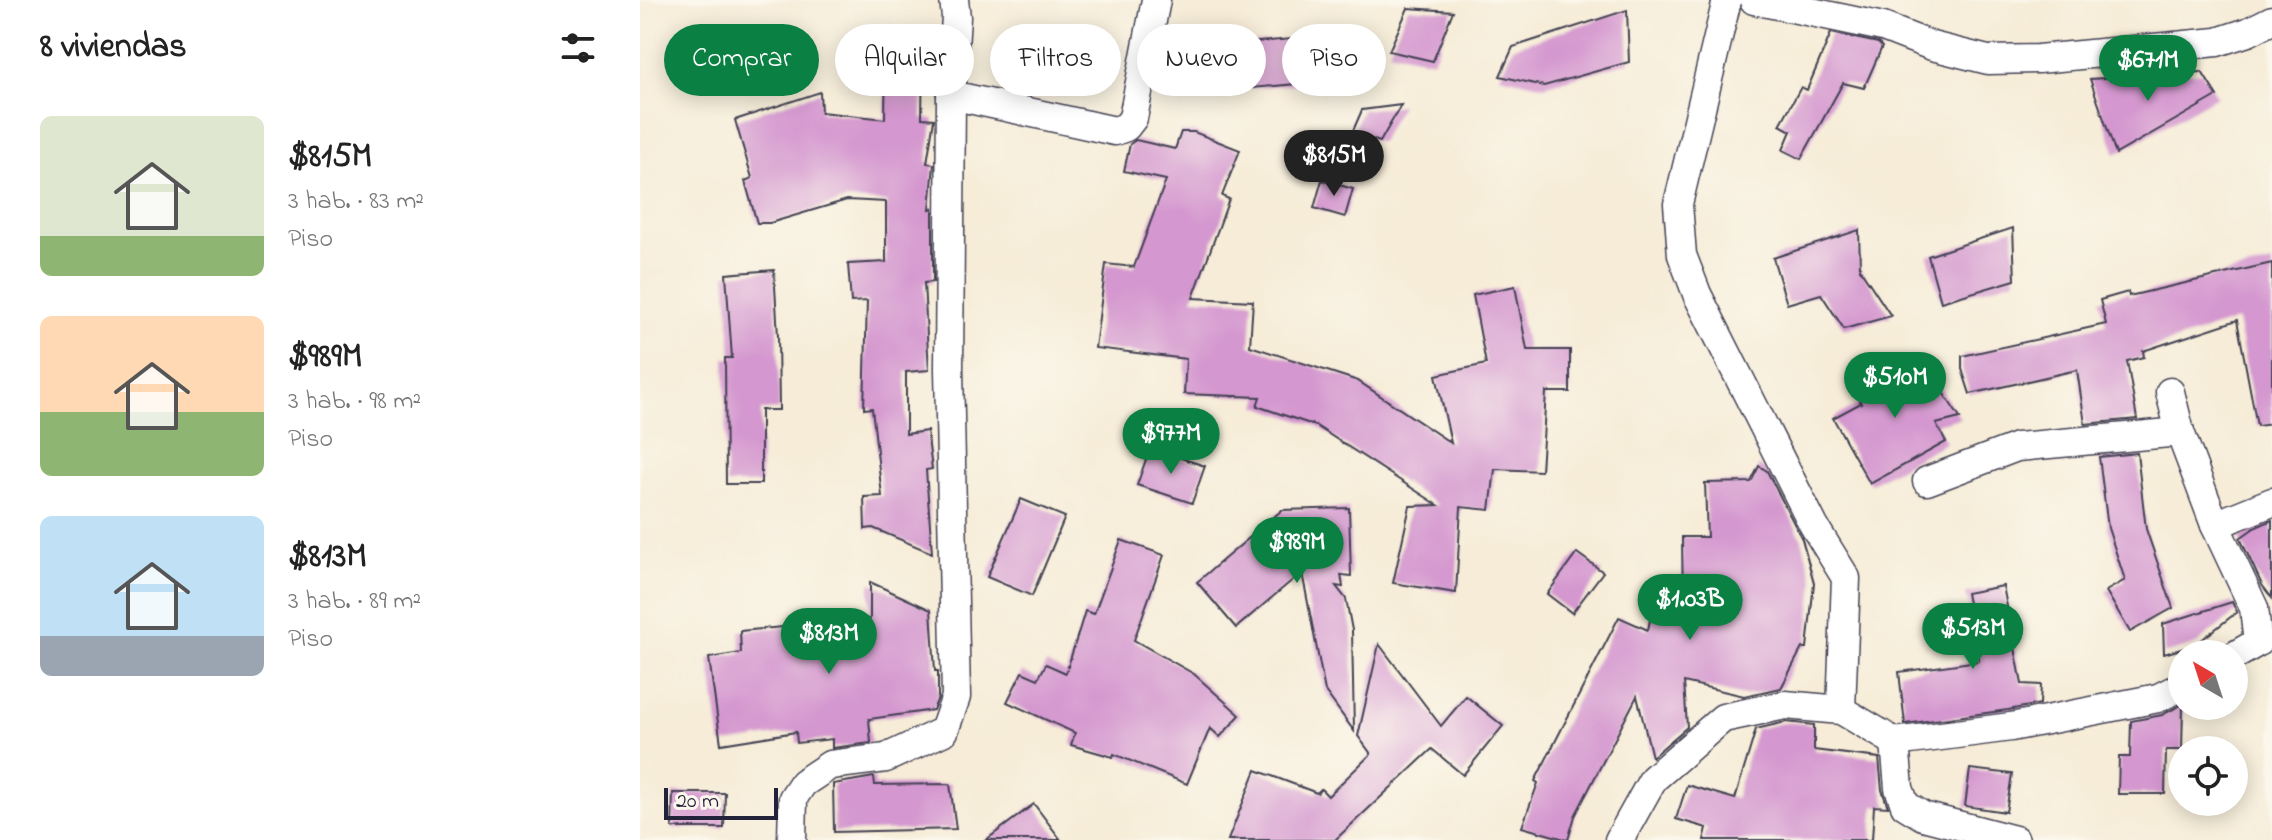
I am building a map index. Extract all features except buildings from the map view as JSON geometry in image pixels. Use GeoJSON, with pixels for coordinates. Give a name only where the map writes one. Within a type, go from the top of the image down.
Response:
{"type":"FeatureCollection","features":[{"type":"Feature","properties":{"kind":"street"},"geometry":{"type":"LineString","coordinates":[[954,0],[956,24]]}},
{"type":"Feature","properties":{"kind":"street"},"geometry":{"type":"LineString","coordinates":[[956,96],[1115,131],[1126,127],[1133,118],[1156,0]]}},
{"type":"Feature","properties":{"kind":"street"},"geometry":{"type":"LineString","coordinates":[[1727,0],[1678,204],[1682,255],[1697,294],[1807,513],[1846,578],[1841,710]]}},
{"type":"Feature","properties":{"kind":"street"},"geometry":{"type":"LineString","coordinates":[[1754,0],[1883,27],[1932,46],[1988,60],[2038,59],[2217,42],[2272,20]]}},
{"type":"Feature","properties":{"kind":"street"},"geometry":{"type":"LineString","coordinates":[[792,840],[793,798],[803,783],[830,765],[886,758],[944,731],[956,697],[949,369],[951,96]]}},
{"type":"Feature","properties":{"kind":"street"},"geometry":{"type":"LineString","coordinates":[[2170,392],[2180,432],[2215,525],[2254,608],[2258,642],[2248,648]]}},
{"type":"Feature","properties":{"kind":"street"},"geometry":{"type":"LineString","coordinates":[[1927,481],[2017,447],[2180,432]]}},
{"type":"Feature","properties":{"kind":"street"},"geometry":{"type":"LineString","coordinates":[[2215,525],[2272,502]]}},
{"type":"Feature","properties":{"kind":"street"},"geometry":{"type":"LineString","coordinates":[[1619,840],[1653,779],[1723,718],[1785,705],[1841,710],[1895,742],[2011,727],[2158,698],[2168,693]]}},
{"type":"Feature","properties":{"kind":"street"},"geometry":{"type":"LineString","coordinates":[[1895,742],[1899,788],[1905,805],[1923,816],[2015,840]]}}]}
